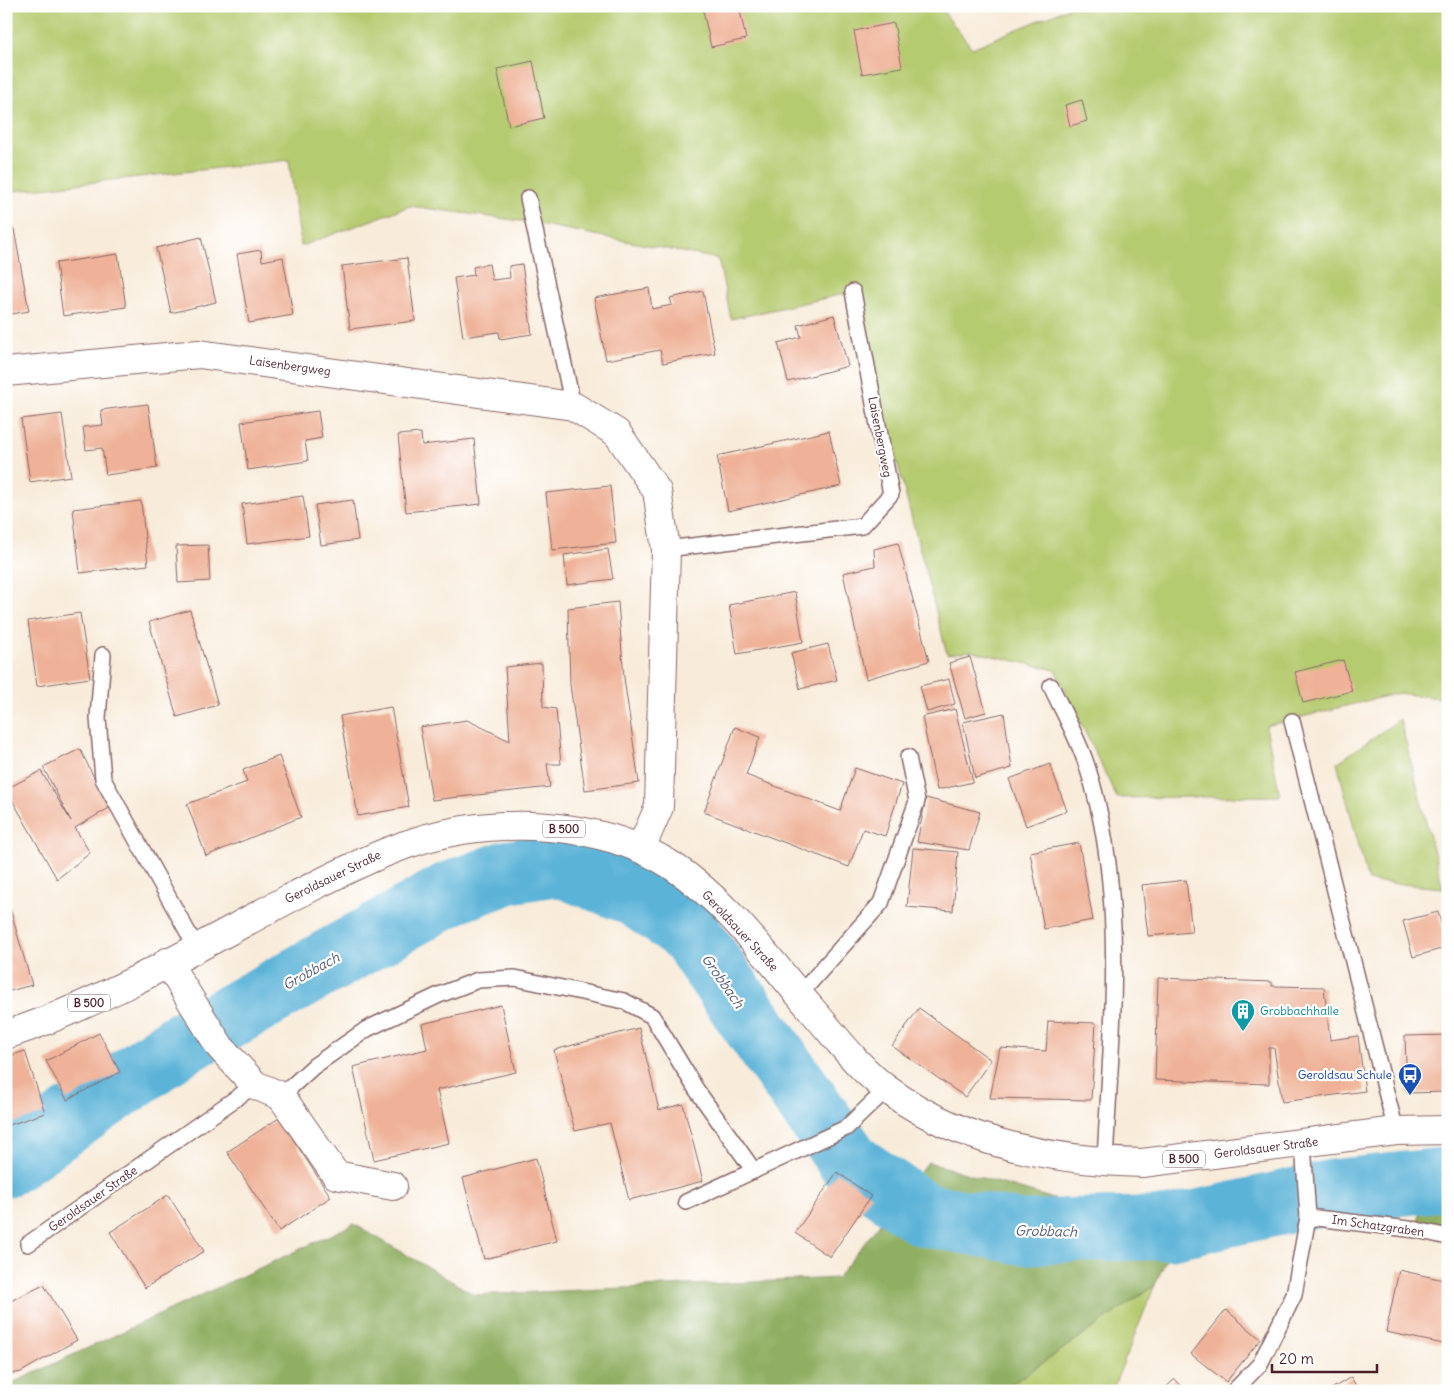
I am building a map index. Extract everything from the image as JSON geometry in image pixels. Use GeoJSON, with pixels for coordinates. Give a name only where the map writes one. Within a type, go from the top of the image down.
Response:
{"type":"FeatureCollection","features":[{"type":"Feature","properties":{"kind":"main road","name":"Laisenbergweg"},"geometry":{"type":"LineString","coordinates":[[6,372],[199,354],[573,406],[618,433],[657,491],[666,549],[658,807],[641,848]]}},
{"type":"Feature","properties":{"kind":"main road","name":"Geroldsauer Straße"},"geometry":{"type":"LineString","coordinates":[[6,1035],[46,1022],[92,1001],[358,864],[391,849],[425,838],[488,827],[534,826],[570,830],[641,848],[672,866],[700,887],[726,912],[859,1063],[887,1089],[947,1123],[979,1136],[1021,1148],[1105,1162],[1142,1163],[1396,1132],[1448,1130]]}},
{"type":"Feature","properties":{"kind":"main road"},"geometry":{"type":"LineString","coordinates":[[167,962],[220,1047],[255,1085],[281,1096],[336,1175],[393,1186]]}},
{"type":"Feature","properties":{"kind":"lane"},"geometry":{"type":"LineString","coordinates":[[528,198],[573,406]]}},
{"type":"Feature","properties":{"kind":"lane","name":"Laisenbergweg"},"geometry":{"type":"LineString","coordinates":[[666,549],[862,526],[891,494],[853,292]]}},
{"type":"Feature","properties":{"kind":"lane"},"geometry":{"type":"LineString","coordinates":[[103,655],[98,718],[103,779],[196,947]]}},
{"type":"Feature","properties":{"kind":"lane"},"geometry":{"type":"LineString","coordinates":[[1051,686],[1087,765],[1106,848],[1114,953],[1105,1162]]}},
{"type":"Feature","properties":{"kind":"lane"},"geometry":{"type":"LineString","coordinates":[[1292,721],[1396,1132]]}},
{"type":"Feature","properties":{"kind":"lane"},"geometry":{"type":"LineString","coordinates":[[799,995],[881,903],[917,801],[908,756]]}},
{"type":"Feature","properties":{"kind":"lane"},"geometry":{"type":"LineString","coordinates":[[281,1096],[314,1066],[367,1029],[438,995],[478,980],[515,978],[624,1001],[652,1016],[696,1089],[754,1171]]}},
{"type":"Feature","properties":{"kind":"lane","name":"Geroldsauer Straße"},"geometry":{"type":"LineString","coordinates":[[28,1244],[255,1085]]}},
{"type":"Feature","properties":{"kind":"lane"},"geometry":{"type":"LineString","coordinates":[[686,1202],[809,1143],[846,1128],[887,1089]]}},
{"type":"Feature","properties":{"kind":"lane"},"geometry":{"type":"LineString","coordinates":[[1234,1391],[1260,1364],[1294,1295],[1308,1217],[1303,1144]]}},
{"type":"Feature","properties":{"kind":"lane","name":"Im Schatzgraben"},"geometry":{"type":"LineString","coordinates":[[1308,1217],[1417,1230],[1448,1237]]}},
{"type":"Feature","properties":{"kind":"green space"},"geometry":{"type":"Polygon","coordinates":[[[6,6],[939,6],[972,48],[1073,6],[1448,6],[1448,699],[1398,693],[1266,726],[1280,796],[1117,798],[1055,670],[971,651],[947,654],[853,292],[731,319],[718,259],[528,222],[410,206],[301,246],[289,160],[6,192],[6,6]]]}},
{"type":"Feature","properties":{"kind":"green space"},"geometry":{"type":"Polygon","coordinates":[[[1400,719],[1443,888],[1368,881],[1337,763],[1400,719]]]}},
{"type":"Feature","properties":{"kind":"green space"},"geometry":{"type":"Polygon","coordinates":[[[928,1162],[1177,1235],[1155,1285],[1002,1391],[6,1391],[6,1386],[354,1224],[475,1295],[837,1278],[928,1162]]]}},
{"type":"Feature","properties":{"kind":"green space"},"geometry":{"type":"Polygon","coordinates":[[[1448,1189],[1448,1237],[1417,1230],[1422,1190],[1448,1189]]]}},
{"type":"Feature","properties":{"kind":"green space"},"geometry":{"type":"Polygon","coordinates":[[[1155,1285],[1112,1391],[1002,1391],[1155,1285]]]}},
{"type":"Feature","properties":{"kind":"building"},"geometry":{"type":"Polygon","coordinates":[[[702,6],[739,6],[746,39],[711,47],[702,6]]]}},
{"type":"Feature","properties":{"kind":"building"},"geometry":{"type":"Polygon","coordinates":[[[894,23],[902,67],[862,74],[854,31],[894,23]]]}},
{"type":"Feature","properties":{"kind":"building"},"geometry":{"type":"Polygon","coordinates":[[[533,61],[544,118],[509,126],[497,69],[533,61]]]}},
{"type":"Feature","properties":{"kind":"building"},"geometry":{"type":"Polygon","coordinates":[[[1082,100],[1087,121],[1070,126],[1065,105],[1082,100]]]}},
{"type":"Feature","properties":{"kind":"building"},"geometry":{"type":"Polygon","coordinates":[[[14,229],[29,311],[6,315],[6,230],[14,229]]]}},
{"type":"Feature","properties":{"kind":"building"},"geometry":{"type":"Polygon","coordinates":[[[201,237],[216,302],[171,313],[156,248],[201,237]]]}},
{"type":"Feature","properties":{"kind":"building"},"geometry":{"type":"Polygon","coordinates":[[[261,250],[262,261],[283,257],[293,315],[249,323],[237,254],[261,250]]]}},
{"type":"Feature","properties":{"kind":"building"},"geometry":{"type":"Polygon","coordinates":[[[118,254],[126,307],[63,316],[56,263],[118,254]]]}},
{"type":"Feature","properties":{"kind":"building"},"geometry":{"type":"Polygon","coordinates":[[[407,258],[415,321],[350,329],[342,266],[407,258]]]}},
{"type":"Feature","properties":{"kind":"building"},"geometry":{"type":"Polygon","coordinates":[[[489,264],[492,280],[510,278],[509,266],[522,264],[532,334],[500,339],[499,332],[463,337],[454,278],[474,275],[473,267],[489,264]]]}},
{"type":"Feature","properties":{"kind":"building"},"geometry":{"type":"Polygon","coordinates":[[[649,288],[652,309],[672,305],[670,298],[703,291],[715,353],[663,363],[660,350],[606,360],[594,298],[649,288]]]}},
{"type":"Feature","properties":{"kind":"building"},"geometry":{"type":"Polygon","coordinates":[[[834,315],[848,366],[788,382],[778,343],[801,337],[798,325],[834,315]]]}},
{"type":"Feature","properties":{"kind":"building"},"geometry":{"type":"Polygon","coordinates":[[[148,404],[157,468],[106,475],[102,448],[86,450],[83,427],[103,425],[101,410],[148,404]]]}},
{"type":"Feature","properties":{"kind":"building"},"geometry":{"type":"Polygon","coordinates":[[[318,411],[322,438],[305,441],[308,461],[248,470],[241,422],[318,411]]]}},
{"type":"Feature","properties":{"kind":"building"},"geometry":{"type":"Polygon","coordinates":[[[62,414],[71,476],[30,482],[21,419],[62,414]]]}},
{"type":"Feature","properties":{"kind":"building"},"geometry":{"type":"Polygon","coordinates":[[[829,431],[841,486],[728,511],[717,456],[829,431]]]}},
{"type":"Feature","properties":{"kind":"building"},"geometry":{"type":"Polygon","coordinates":[[[421,433],[422,445],[474,439],[481,504],[406,512],[398,435],[421,433]]]}},
{"type":"Feature","properties":{"kind":"building"},"geometry":{"type":"Polygon","coordinates":[[[610,486],[616,543],[552,550],[546,493],[610,486]]]}},
{"type":"Feature","properties":{"kind":"building"},"geometry":{"type":"Polygon","coordinates":[[[303,496],[309,536],[247,544],[242,504],[303,496]]]}},
{"type":"Feature","properties":{"kind":"building"},"geometry":{"type":"Polygon","coordinates":[[[353,500],[358,540],[321,545],[315,505],[353,500]]]}},
{"type":"Feature","properties":{"kind":"building"},"geometry":{"type":"Polygon","coordinates":[[[141,501],[148,565],[80,573],[73,509],[141,501]]]}},
{"type":"Feature","properties":{"kind":"building"},"geometry":{"type":"Polygon","coordinates":[[[898,543],[929,661],[866,679],[843,573],[875,566],[874,549],[898,543]]]}},
{"type":"Feature","properties":{"kind":"building"},"geometry":{"type":"Polygon","coordinates":[[[208,545],[210,581],[178,583],[176,546],[208,545]]]}},
{"type":"Feature","properties":{"kind":"building"},"geometry":{"type":"Polygon","coordinates":[[[608,549],[613,579],[567,585],[564,555],[608,549]]]}},
{"type":"Feature","properties":{"kind":"building"},"geometry":{"type":"Polygon","coordinates":[[[795,592],[803,642],[737,654],[729,605],[795,592]]]}},
{"type":"Feature","properties":{"kind":"building"},"geometry":{"type":"Polygon","coordinates":[[[618,602],[624,678],[639,783],[585,790],[570,685],[568,608],[618,602]]]}},
{"type":"Feature","properties":{"kind":"building"},"geometry":{"type":"Polygon","coordinates":[[[190,610],[218,705],[177,717],[149,622],[190,610]]]}},
{"type":"Feature","properties":{"kind":"building"},"geometry":{"type":"Polygon","coordinates":[[[80,613],[90,678],[37,686],[28,621],[80,613]]]}},
{"type":"Feature","properties":{"kind":"building"},"geometry":{"type":"Polygon","coordinates":[[[828,644],[837,680],[800,689],[791,653],[828,644]]]}},
{"type":"Feature","properties":{"kind":"building"},"geometry":{"type":"Polygon","coordinates":[[[970,657],[986,712],[965,718],[949,663],[970,657]]]}},
{"type":"Feature","properties":{"kind":"building"},"geometry":{"type":"Polygon","coordinates":[[[1343,660],[1352,691],[1303,703],[1295,672],[1343,660]]]}},
{"type":"Feature","properties":{"kind":"building"},"geometry":{"type":"Polygon","coordinates":[[[542,663],[543,707],[556,709],[561,764],[547,764],[550,787],[432,800],[420,727],[467,720],[510,741],[505,667],[542,663]]]}},
{"type":"Feature","properties":{"kind":"building"},"geometry":{"type":"Polygon","coordinates":[[[949,679],[955,704],[927,712],[920,686],[949,679]]]}},
{"type":"Feature","properties":{"kind":"building"},"geometry":{"type":"Polygon","coordinates":[[[391,707],[409,807],[358,816],[340,716],[391,707]]]}},
{"type":"Feature","properties":{"kind":"building"},"geometry":{"type":"Polygon","coordinates":[[[955,709],[973,782],[937,790],[922,717],[955,709]]]}},
{"type":"Feature","properties":{"kind":"building"},"geometry":{"type":"Polygon","coordinates":[[[1004,713],[1012,768],[975,778],[963,722],[1004,713]]]}},
{"type":"Feature","properties":{"kind":"building"},"geometry":{"type":"Polygon","coordinates":[[[735,727],[760,737],[746,775],[840,811],[855,768],[902,784],[885,836],[863,829],[849,867],[704,812],[735,727]]]}},
{"type":"Feature","properties":{"kind":"building"},"geometry":{"type":"Polygon","coordinates":[[[80,749],[109,808],[75,828],[90,853],[57,879],[6,789],[41,771],[71,821],[43,767],[80,749]]]}},
{"type":"Feature","properties":{"kind":"building"},"geometry":{"type":"Polygon","coordinates":[[[279,756],[301,817],[206,856],[187,804],[247,782],[243,770],[279,756]]]}},
{"type":"Feature","properties":{"kind":"building"},"geometry":{"type":"Polygon","coordinates":[[[1050,764],[1067,811],[1026,826],[1009,779],[1050,764]]]}},
{"type":"Feature","properties":{"kind":"building"},"geometry":{"type":"Polygon","coordinates":[[[926,798],[980,812],[969,850],[917,842],[926,798]]]}},
{"type":"Feature","properties":{"kind":"building"},"geometry":{"type":"Polygon","coordinates":[[[1079,843],[1093,920],[1044,929],[1030,852],[1079,843]]]}},
{"type":"Feature","properties":{"kind":"building"},"geometry":{"type":"Polygon","coordinates":[[[913,848],[958,852],[953,911],[907,907],[913,848]]]}},
{"type":"Feature","properties":{"kind":"building"},"geometry":{"type":"Polygon","coordinates":[[[1186,880],[1192,932],[1148,936],[1142,885],[1186,880]]]}},
{"type":"Feature","properties":{"kind":"building"},"geometry":{"type":"Polygon","coordinates":[[[6,895],[32,985],[6,992],[6,895]]]}},
{"type":"Feature","properties":{"kind":"building"},"geometry":{"type":"Polygon","coordinates":[[[1438,912],[1448,947],[1413,957],[1403,921],[1438,912]]]}},
{"type":"Feature","properties":{"kind":"building","name":"Grobbachhalle"},"geometry":{"type":"Polygon","coordinates":[[[1158,978],[1272,982],[1272,986],[1324,987],[1330,1040],[1358,1036],[1365,1091],[1282,1102],[1274,1048],[1269,1048],[1269,1084],[1155,1080],[1158,978]]]}},
{"type":"Feature","properties":{"kind":"building"},"geometry":{"type":"Polygon","coordinates":[[[501,1005],[516,1072],[437,1090],[449,1143],[374,1160],[353,1067],[427,1049],[422,1024],[501,1005]]]}},
{"type":"Feature","properties":{"kind":"building"},"geometry":{"type":"Polygon","coordinates":[[[919,1008],[991,1060],[965,1097],[892,1046],[919,1008]]]}},
{"type":"Feature","properties":{"kind":"building"},"geometry":{"type":"Polygon","coordinates":[[[1048,1021],[1096,1023],[1091,1100],[990,1098],[1000,1048],[1046,1051],[1048,1021]]]}},
{"type":"Feature","properties":{"kind":"building"},"geometry":{"type":"Polygon","coordinates":[[[639,1028],[659,1110],[683,1104],[703,1181],[629,1200],[610,1123],[575,1131],[554,1050],[639,1028]]]}},
{"type":"Feature","properties":{"kind":"building"},"geometry":{"type":"Polygon","coordinates":[[[99,1033],[120,1072],[67,1100],[46,1061],[99,1033]]]}},
{"type":"Feature","properties":{"kind":"building"},"geometry":{"type":"Polygon","coordinates":[[[1448,1035],[1448,1092],[1407,1093],[1405,1036],[1448,1035]]]}},
{"type":"Feature","properties":{"kind":"building"},"geometry":{"type":"Polygon","coordinates":[[[25,1051],[45,1113],[6,1126],[6,1057],[25,1051]]]}},
{"type":"Feature","properties":{"kind":"building"},"geometry":{"type":"Polygon","coordinates":[[[279,1118],[331,1197],[279,1231],[227,1152],[279,1118]]]}},
{"type":"Feature","properties":{"kind":"building"},"geometry":{"type":"Polygon","coordinates":[[[536,1158],[557,1241],[484,1259],[463,1178],[536,1158]]]}},
{"type":"Feature","properties":{"kind":"building"},"geometry":{"type":"Polygon","coordinates":[[[837,1172],[871,1196],[830,1257],[795,1233],[837,1172]]]}},
{"type":"Feature","properties":{"kind":"building"},"geometry":{"type":"Polygon","coordinates":[[[168,1195],[204,1251],[145,1288],[110,1232],[168,1195]]]}},
{"type":"Feature","properties":{"kind":"building"},"geometry":{"type":"Polygon","coordinates":[[[1399,1270],[1448,1281],[1448,1345],[1386,1332],[1399,1270]]]}},
{"type":"Feature","properties":{"kind":"building"},"geometry":{"type":"Polygon","coordinates":[[[44,1285],[77,1340],[21,1372],[6,1375],[6,1303],[44,1285]]]}},
{"type":"Feature","properties":{"kind":"building"},"geometry":{"type":"Polygon","coordinates":[[[1226,1310],[1261,1339],[1226,1382],[1191,1354],[1226,1310]]]}},
{"type":"Feature","properties":{"kind":"building"},"geometry":{"type":"Polygon","coordinates":[[[1351,1377],[1359,1391],[1328,1391],[1351,1377]]]}},
{"type":"Feature","properties":{"kind":"building"},"geometry":{"type":"Polygon","coordinates":[[[1175,1379],[1186,1391],[1162,1391],[1175,1379]]]}},
{"type":"Feature","properties":{"kind":"waterway","name":"Grobbach"},"geometry":{"type":"LineString","coordinates":[[6,1165],[179,1045],[449,894],[508,872],[557,864],[634,894],[688,931],[851,1164],[923,1214],[1023,1233],[1169,1228],[1335,1191],[1448,1179]]}},
{"type":"Feature","properties":{"kind":"place","name":"Grobbachhalle"},"geometry":{"type":"Point","coordinates":[1243,1032]}},
{"type":"Feature","properties":{"kind":"place","name":"Geroldsau Schule"},"geometry":{"type":"Point","coordinates":[1410,1096]}}]}
